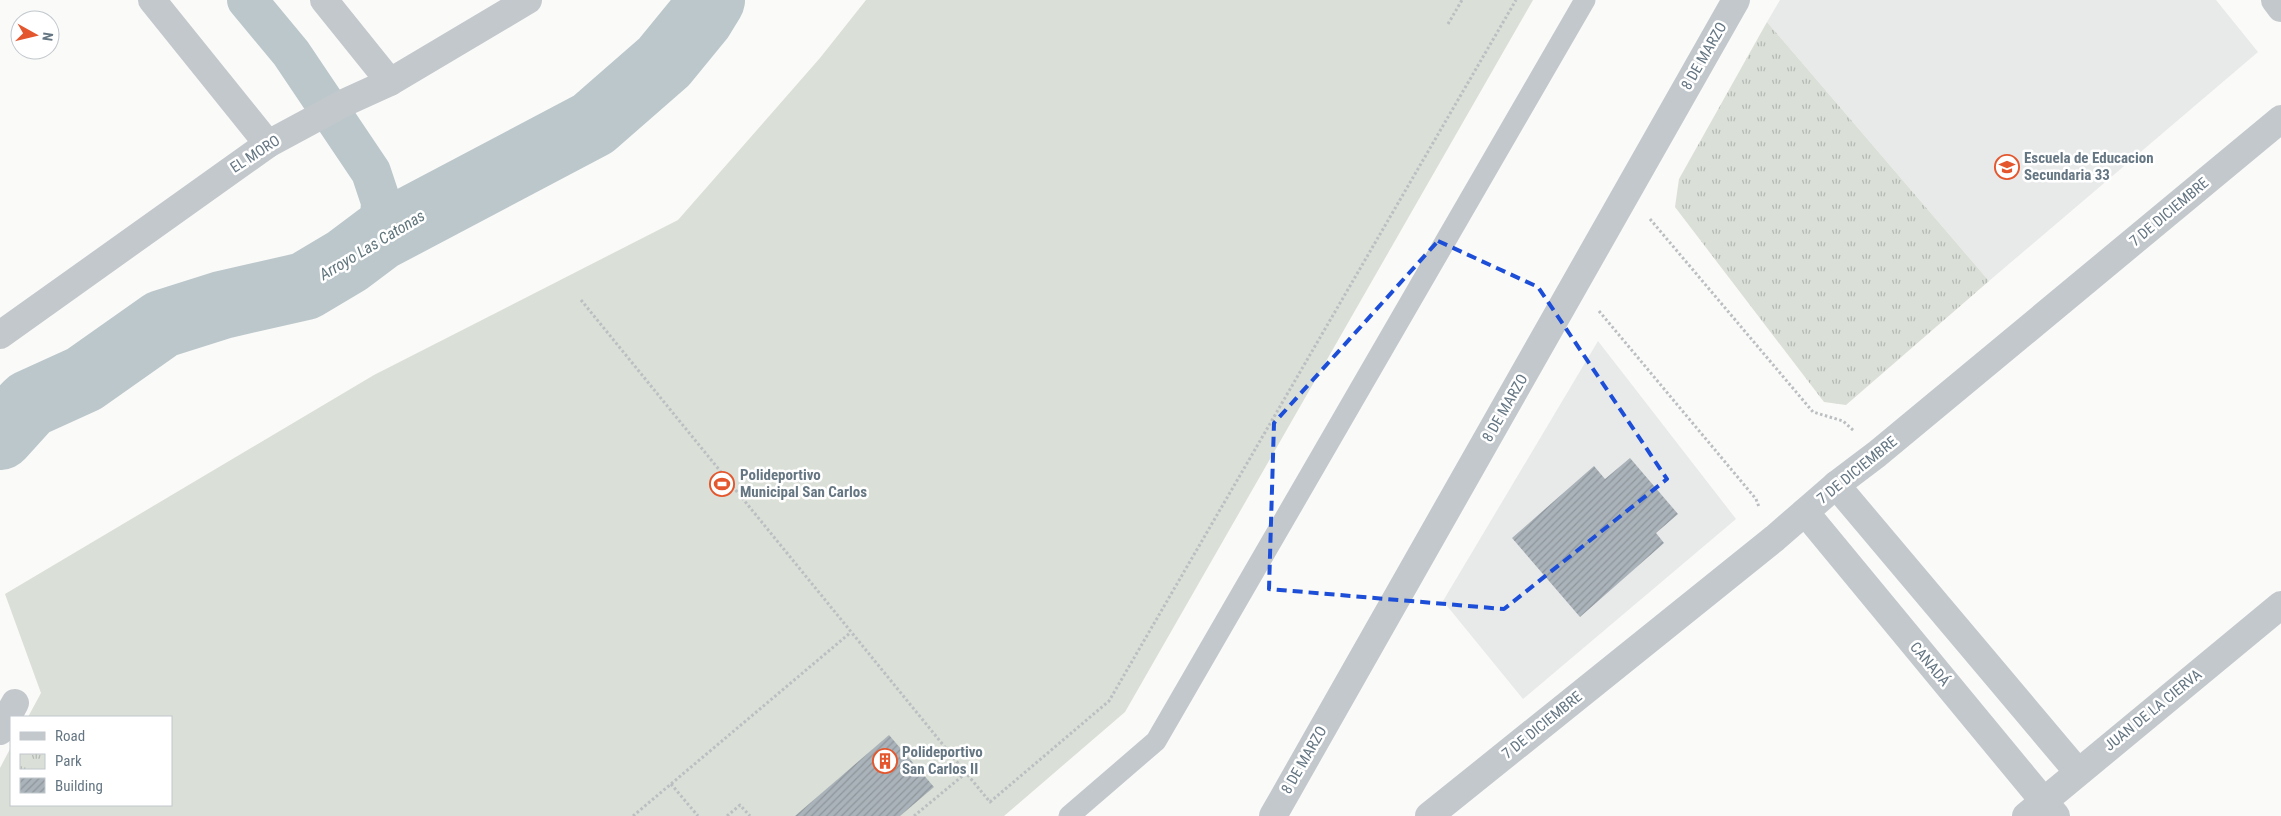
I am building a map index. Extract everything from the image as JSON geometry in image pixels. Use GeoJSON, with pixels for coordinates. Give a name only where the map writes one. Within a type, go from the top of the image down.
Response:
{"type":"FeatureCollection","features":[{"type":"Feature","properties":{"kind":"street"},"geometry":{"type":"LineString","coordinates":[[152,0],[268,144]]}},
{"type":"Feature","properties":{"kind":"street"},"geometry":{"type":"LineString","coordinates":[[324,0],[390,82]]}},
{"type":"Feature","properties":{"kind":"street","name":"EL MORO"},"geometry":{"type":"LineString","coordinates":[[0,335],[268,144],[346,102],[390,82],[528,0]]}},
{"type":"Feature","properties":{"kind":"street","name":"8 DE MARZO"},"geometry":{"type":"LineString","coordinates":[[1273,816],[1736,0]]}},
{"type":"Feature","properties":{"kind":"street"},"geometry":{"type":"LineString","coordinates":[[2275,0],[2281,8]]}},
{"type":"Feature","properties":{"kind":"street","name":"7 DE DICIEMBRE"},"geometry":{"type":"LineString","coordinates":[[1429,816],[1775,538],[1836,485],[1877,454],[2281,119]]}},
{"type":"Feature","properties":{"kind":"street"},"geometry":{"type":"LineString","coordinates":[[1836,485],[2078,772]]}},
{"type":"Feature","properties":{"kind":"street","name":"CANADÁ"},"geometry":{"type":"LineString","coordinates":[[1805,512],[2042,811]]}},
{"type":"Feature","properties":{"kind":"street","name":"JUAN DE LA CIERVA"},"geometry":{"type":"LineString","coordinates":[[2042,811],[2078,772],[2281,605]]}},
{"type":"Feature","properties":{"kind":"street"},"geometry":{"type":"LineString","coordinates":[[0,731],[15,703]]}},
{"type":"Feature","properties":{"kind":"lane"},"geometry":{"type":"LineString","coordinates":[[1069,816],[1156,741],[1585,0]]}},
{"type":"Feature","properties":{"kind":"path"},"geometry":{"type":"LineString","coordinates":[[1448,24],[1462,0]]}},
{"type":"Feature","properties":{"kind":"path"},"geometry":{"type":"LineString","coordinates":[[580,300],[850,633],[990,802],[1109,700],[1516,0]]}},
{"type":"Feature","properties":{"kind":"path"},"geometry":{"type":"LineString","coordinates":[[1627,192],[1813,412],[1843,421],[1877,454]]}},
{"type":"Feature","properties":{"kind":"path"},"geometry":{"type":"LineString","coordinates":[[1576,283],[1756,499],[1764,521],[1775,538]]}},
{"type":"Feature","properties":{"kind":"path"},"geometry":{"type":"LineString","coordinates":[[633,816],[850,633]]}},
{"type":"Feature","properties":{"kind":"path"},"geometry":{"type":"LineString","coordinates":[[914,816],[966,773]]}},
{"type":"Feature","properties":{"kind":"path"},"geometry":{"type":"LineString","coordinates":[[670,784],[698,816]]}},
{"type":"Feature","properties":{"kind":"path"},"geometry":{"type":"LineString","coordinates":[[727,816],[740,805],[750,816]]}},
{"type":"Feature","properties":{"kind":"highlighted area"},"geometry":{"type":"Polygon","coordinates":[[[1438,241],[1538,287],[1667,479],[1504,609],[1269,589],[1274,423],[1438,241]]]}},
{"type":"Feature","properties":{"kind":"shaded area","name":"Escuela de Educacion Secundaria 33"},"geometry":{"type":"Polygon","coordinates":[[[1780,0],[2216,0],[2258,52],[1989,281],[1767,22],[1780,0]]]}},
{"type":"Feature","properties":{"kind":"shaded area"},"geometry":{"type":"Polygon","coordinates":[[[1598,341],[1736,519],[1523,699],[1443,601],[1598,341]]]}},
{"type":"Feature","properties":{"kind":"green space","name":"Polideportivo Municipal San Carlos"},"geometry":{"type":"Polygon","coordinates":[[[866,0],[1533,0],[1125,712],[1004,816],[0,816],[0,768],[10,749],[10,806],[172,806],[172,716],[29,716],[41,693],[5,594],[374,375],[678,220],[820,58],[866,0]]]}},
{"type":"Feature","properties":{"kind":"green space"},"geometry":{"type":"Polygon","coordinates":[[[1767,22],[1989,281],[1846,405],[1824,402],[1675,207],[1679,179],[1767,22]]]}},
{"type":"Feature","properties":{"kind":"building"},"geometry":{"type":"Polygon","coordinates":[[[1630,458],[1678,514],[1656,533],[1664,543],[1580,617],[1512,538],[1594,466],[1605,479],[1630,458]]]}},
{"type":"Feature","properties":{"kind":"building","name":"Polideportivo San Carlos II"},"geometry":{"type":"Polygon","coordinates":[[[889,735],[934,787],[900,816],[795,816],[889,735]]]}},
{"type":"Feature","properties":{"kind":"waterway"},"geometry":{"type":"LineString","coordinates":[[247,0],[291,53],[371,172],[381,202],[379,237]]}},
{"type":"Feature","properties":{"kind":"waterway","name":"Arroyo Las Catonas"},"geometry":{"type":"LineString","coordinates":[[0,436],[29,404],[84,379],[162,324],[222,305],[305,286],[347,261],[379,237],[593,124],[664,62],[700,18],[711,0]]}},
{"type":"Feature","properties":{"kind":"place","name":"Escuela de Educacion Secundaria 33"},"geometry":{"type":"Point","coordinates":[2007,167]}},
{"type":"Feature","properties":{"kind":"place","name":"Polideportivo Municipal San Carlos"},"geometry":{"type":"Point","coordinates":[722,484]}},
{"type":"Feature","properties":{"kind":"place","name":"Polideportivo San Carlos II"},"geometry":{"type":"Point","coordinates":[885,761]}}]}
